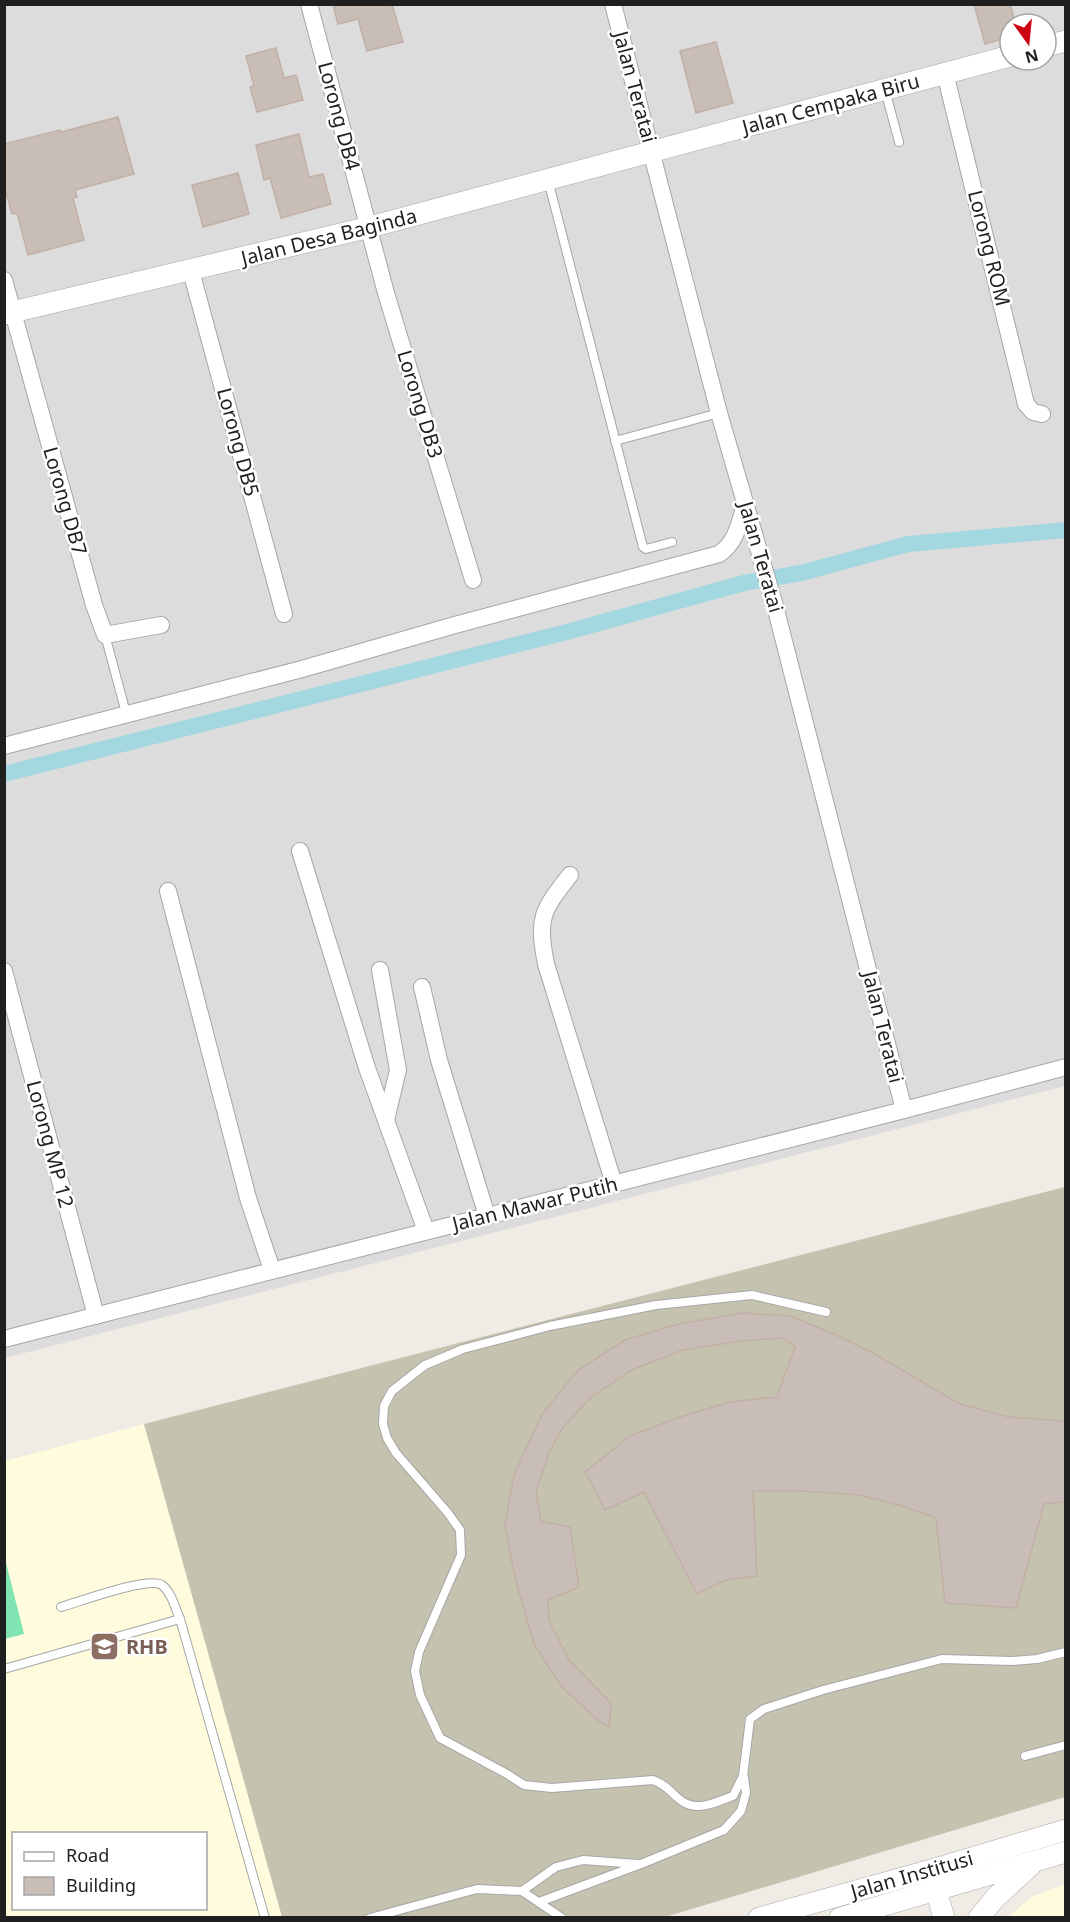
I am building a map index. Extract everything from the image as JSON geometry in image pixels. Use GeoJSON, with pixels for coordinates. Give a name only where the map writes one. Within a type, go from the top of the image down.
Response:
{"type":"FeatureCollection","features":[{"type":"Feature","properties":{"kind":"street","name":"Lorong DB4"},"geometry":{"type":"LineString","coordinates":[[309,4],[370,227]]}},
{"type":"Feature","properties":{"kind":"street","name":"Jalan Teratai"},"geometry":{"type":"LineString","coordinates":[[613,4],[719,412],[776,606],[904,1110]]}},
{"type":"Feature","properties":{"kind":"street","name":"Jalan Cempaka Biru"},"geometry":{"type":"LineString","coordinates":[[652,151],[998,59]]}},
{"type":"Feature","properties":{"kind":"street","name":"Lorong ROM"},"geometry":{"type":"LineString","coordinates":[[945,73],[1026,404],[1033,412],[1042,414]]}},
{"type":"Feature","properties":{"kind":"street","name":"Jalan Desa Baginda"},"geometry":{"type":"LineString","coordinates":[[9,313],[370,227],[652,151]]}},
{"type":"Feature","properties":{"kind":"street","name":"Lorong DB3"},"geometry":{"type":"LineString","coordinates":[[370,227],[386,293],[473,580]]}},
{"type":"Feature","properties":{"kind":"street","name":"Lorong DB5"},"geometry":{"type":"LineString","coordinates":[[191,271],[284,614]]}},
{"type":"Feature","properties":{"kind":"street","name":"Lorong DB7"},"geometry":{"type":"LineString","coordinates":[[4,280],[9,313],[94,604],[105,634]]}},
{"type":"Feature","properties":{"kind":"street"},"geometry":{"type":"LineString","coordinates":[[4,746],[302,669],[454,625],[719,554],[729,548],[745,504]]}},
{"type":"Feature","properties":{"kind":"street"},"geometry":{"type":"LineString","coordinates":[[105,634],[161,625]]}},
{"type":"Feature","properties":{"kind":"street"},"geometry":{"type":"LineString","coordinates":[[300,851],[367,1068],[426,1231]]}},
{"type":"Feature","properties":{"kind":"street"},"geometry":{"type":"LineString","coordinates":[[570,875],[543,915],[542,947],[614,1184]]}},
{"type":"Feature","properties":{"kind":"street"},"geometry":{"type":"LineString","coordinates":[[168,891],[248,1198],[272,1270]]}},
{"type":"Feature","properties":{"kind":"street"},"geometry":{"type":"LineString","coordinates":[[380,970],[398,1070],[386,1120]]}},
{"type":"Feature","properties":{"kind":"street","name":"Lorong MP 12"},"geometry":{"type":"LineString","coordinates":[[4,971],[96,1316]]}},
{"type":"Feature","properties":{"kind":"street"},"geometry":{"type":"LineString","coordinates":[[422,987],[439,1060],[487,1216]]}},
{"type":"Feature","properties":{"kind":"street","name":"Jalan Mawar Putih"},"geometry":{"type":"LineString","coordinates":[[7,1334],[96,1316],[1065,1067]]}},
{"type":"Feature","properties":{"kind":"street","name":"Jalan Institusi"},"geometry":{"type":"LineString","coordinates":[[840,1917],[904,1898],[933,1880],[1065,1830]]}},
{"type":"Feature","properties":{"kind":"street","name":"Jalan Institusi"},"geometry":{"type":"LineString","coordinates":[[933,1880],[1036,1860],[1065,1852]]}},
{"type":"Feature","properties":{"kind":"street"},"geometry":{"type":"LineString","coordinates":[[980,1917],[995,1898],[1036,1860]]}},
{"type":"Feature","properties":{"kind":"street"},"geometry":{"type":"LineString","coordinates":[[933,1880],[944,1917]]}},
{"type":"Feature","properties":{"kind":"street","name":"Jalan Institusi"},"geometry":{"type":"LineString","coordinates":[[759,1917],[904,1898]]}},
{"type":"Feature","properties":{"kind":"lane"},"geometry":{"type":"LineString","coordinates":[[885,89],[899,142]]}},
{"type":"Feature","properties":{"kind":"lane"},"geometry":{"type":"LineString","coordinates":[[548,180],[643,547],[646,549],[672,542]]}},
{"type":"Feature","properties":{"kind":"lane"},"geometry":{"type":"LineString","coordinates":[[615,441],[719,412]]}},
{"type":"Feature","properties":{"kind":"lane"},"geometry":{"type":"LineString","coordinates":[[105,634],[126,713]]}},
{"type":"Feature","properties":{"kind":"lane"},"geometry":{"type":"LineString","coordinates":[[744,1776],[733,1796],[705,1806],[686,1803],[665,1784],[653,1780],[552,1788],[524,1785],[440,1738],[420,1695],[415,1671],[419,1652],[461,1555],[460,1530],[396,1453],[387,1438],[383,1424],[384,1406],[392,1391],[425,1365],[463,1348],[550,1326],[656,1305],[752,1295],[826,1312]]}},
{"type":"Feature","properties":{"kind":"lane"},"geometry":{"type":"LineString","coordinates":[[61,1607],[151,1582],[161,1584],[170,1594],[180,1619],[265,1917]]}},
{"type":"Feature","properties":{"kind":"lane"},"geometry":{"type":"LineString","coordinates":[[4,1668],[180,1619]]}},
{"type":"Feature","properties":{"kind":"lane"},"geometry":{"type":"LineString","coordinates":[[538,1902],[724,1830],[741,1811],[746,1793],[744,1776],[750,1719],[764,1709],[823,1690],[942,1659],[1012,1661],[1037,1659],[1065,1652]]}},
{"type":"Feature","properties":{"kind":"lane"},"geometry":{"type":"LineString","coordinates":[[1025,1756],[1065,1745]]}},
{"type":"Feature","properties":{"kind":"lane"},"geometry":{"type":"LineString","coordinates":[[522,1891],[556,1867],[583,1860],[641,1864]]}},
{"type":"Feature","properties":{"kind":"lane"},"geometry":{"type":"LineString","coordinates":[[370,1917],[477,1889],[522,1891],[562,1917]]}},
{"type":"Feature","properties":{"kind":"shaded area"},"geometry":{"type":"Polygon","coordinates":[[[5,5],[1065,5],[1065,1086],[5,1358],[5,5]]]}},
{"type":"Feature","properties":{"kind":"shaded area"},"geometry":{"type":"Polygon","coordinates":[[[1065,1187],[1065,1797],[665,1917],[282,1917],[144,1424],[1065,1187]]]}},
{"type":"Feature","properties":{"kind":"shaded area","name":"RHB"},"geometry":{"type":"Polygon","coordinates":[[[144,1424],[282,1917],[5,1918],[5,1461],[144,1424]]]}},
{"type":"Feature","properties":{"kind":"shaded area"},"geometry":{"type":"Polygon","coordinates":[[[1065,1884],[1065,1917],[1008,1917],[1033,1896],[1065,1884]]]}},
{"type":"Feature","properties":{"kind":"green space"},"geometry":{"type":"Polygon","coordinates":[[[5,1559],[24,1634],[4,1639],[5,1559]]]}},
{"type":"Feature","properties":{"kind":"building"},"geometry":{"type":"Polygon","coordinates":[[[333,4],[392,4],[403,42],[367,51],[358,19],[338,24],[333,4]]]}},
{"type":"Feature","properties":{"kind":"building"},"geometry":{"type":"Polygon","coordinates":[[[974,4],[1010,4],[1012,12],[998,12],[998,40],[985,44],[974,4]]]}},
{"type":"Feature","properties":{"kind":"building"},"geometry":{"type":"Polygon","coordinates":[[[716,42],[733,103],[696,113],[680,51],[716,42]]]}},
{"type":"Feature","properties":{"kind":"building"},"geometry":{"type":"Polygon","coordinates":[[[276,48],[284,78],[296,75],[303,100],[257,112],[250,87],[254,86],[246,56],[276,48]]]}},
{"type":"Feature","properties":{"kind":"building"},"geometry":{"type":"Polygon","coordinates":[[[118,117],[134,174],[75,190],[77,197],[73,198],[84,240],[28,255],[17,213],[12,214],[4,186],[4,144],[118,117]]]}},
{"type":"Feature","properties":{"kind":"building"},"geometry":{"type":"Polygon","coordinates":[[[299,134],[309,177],[323,174],[331,204],[281,218],[270,178],[264,180],[256,145],[299,134]]]}},
{"type":"Feature","properties":{"kind":"building"},"geometry":{"type":"Polygon","coordinates":[[[238,173],[249,214],[203,227],[192,185],[238,173]]]}},
{"type":"Feature","properties":{"kind":"building"},"geometry":{"type":"Polygon","coordinates":[[[742,1313],[790,1316],[832,1333],[875,1354],[960,1404],[1009,1417],[1065,1421],[1065,1502],[1044,1504],[1016,1608],[945,1603],[936,1518],[859,1495],[801,1491],[753,1491],[757,1576],[726,1580],[697,1594],[644,1492],[605,1510],[585,1472],[630,1436],[729,1402],[777,1397],[795,1346],[782,1338],[741,1341],[683,1350],[632,1370],[590,1398],[562,1429],[549,1453],[536,1491],[541,1521],[570,1527],[579,1587],[548,1600],[549,1620],[569,1660],[611,1703],[609,1727],[595,1718],[561,1686],[534,1644],[515,1578],[505,1526],[514,1475],[542,1414],[578,1370],[625,1340],[678,1324],[742,1313]]]}},
{"type":"Feature","properties":{"kind":"waterway"},"geometry":{"type":"LineString","coordinates":[[4,774],[563,633],[744,583],[801,573],[908,544],[1066,530]]}},
{"type":"Feature","properties":{"kind":"place","name":"RHB"},"geometry":{"type":"Point","coordinates":[105,1647]}}]}
